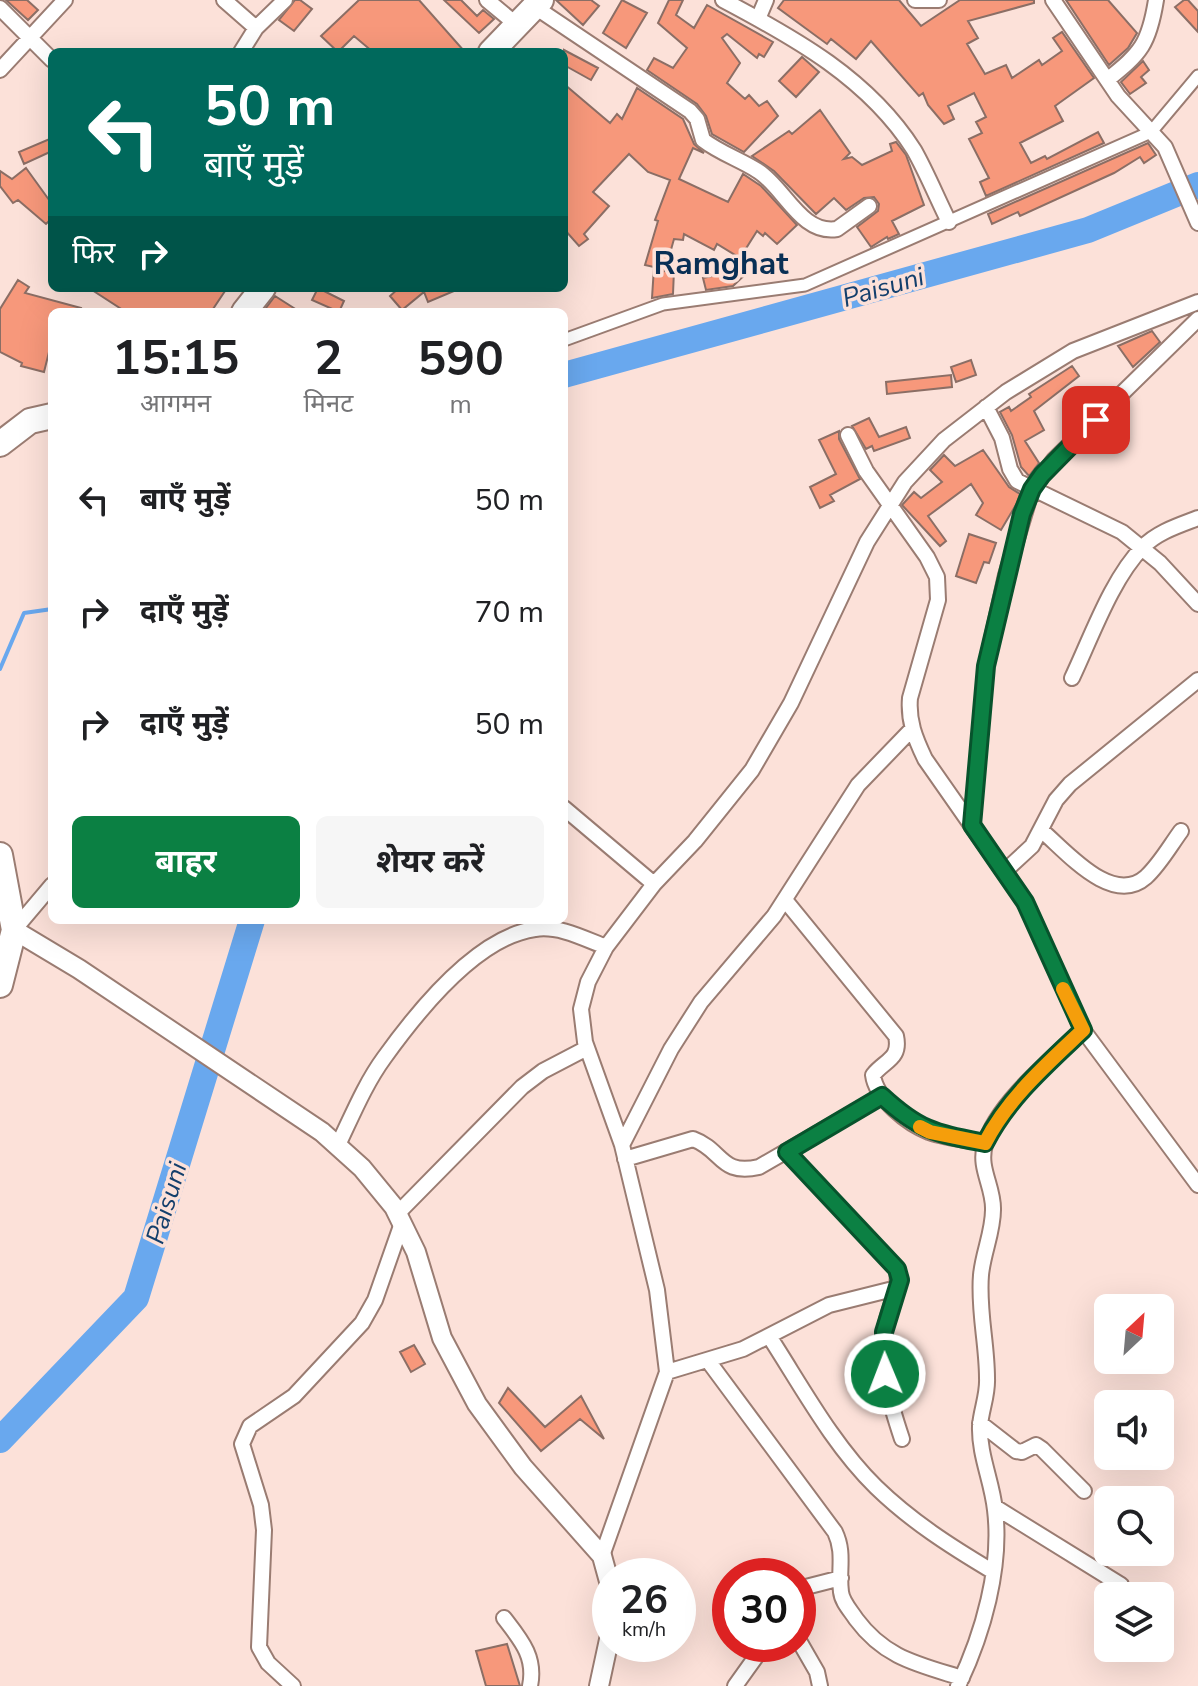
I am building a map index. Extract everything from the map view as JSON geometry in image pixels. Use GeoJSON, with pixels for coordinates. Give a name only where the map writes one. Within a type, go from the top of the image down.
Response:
{"type":"FeatureCollection","features":[{"type":"Feature","properties":{"kind":"highway"},"geometry":{"type":"LineString","coordinates":[[495,48],[538,3]]}},
{"type":"Feature","properties":{"kind":"highway"},"geometry":{"type":"LineString","coordinates":[[247,308],[260,292]]}},
{"type":"Feature","properties":{"kind":"highway"},"geometry":{"type":"LineString","coordinates":[[0,444],[30,421],[48,417]]}},
{"type":"Feature","properties":{"kind":"highway"},"geometry":{"type":"LineString","coordinates":[[0,855],[14,930],[0,985]]}},
{"type":"Feature","properties":{"kind":"street"},"geometry":{"type":"LineString","coordinates":[[0,70],[65,0]]}},
{"type":"Feature","properties":{"kind":"street"},"geometry":{"type":"LineString","coordinates":[[224,0],[256,28]]}},
{"type":"Feature","properties":{"kind":"street"},"geometry":{"type":"LineString","coordinates":[[244,48],[256,28],[285,0]]}},
{"type":"Feature","properties":{"kind":"street"},"geometry":{"type":"LineString","coordinates":[[487,0],[517,25]]}},
{"type":"Feature","properties":{"kind":"street"},"geometry":{"type":"LineString","coordinates":[[723,0],[825,60],[884,111],[915,152],[949,222]]}},
{"type":"Feature","properties":{"kind":"street"},"geometry":{"type":"LineString","coordinates":[[758,19],[766,0]]}},
{"type":"Feature","properties":{"kind":"street"},"geometry":{"type":"LineString","coordinates":[[915,0],[939,0]]}},
{"type":"Feature","properties":{"kind":"street"},"geometry":{"type":"LineString","coordinates":[[1053,0],[1107,80],[1165,147],[1198,223]]}},
{"type":"Feature","properties":{"kind":"street"},"geometry":{"type":"LineString","coordinates":[[1107,80],[1138,54],[1147,42],[1156,0]]}},
{"type":"Feature","properties":{"kind":"street"},"geometry":{"type":"LineString","coordinates":[[538,3],[690,111],[697,119],[703,140],[762,173],[795,209],[818,227],[837,229],[869,206]]}},
{"type":"Feature","properties":{"kind":"street"},"geometry":{"type":"LineString","coordinates":[[0,8],[48,56]]}},
{"type":"Feature","properties":{"kind":"street"},"geometry":{"type":"LineString","coordinates":[[568,339],[663,304],[805,285],[1151,132],[1198,76]]}},
{"type":"Feature","properties":{"kind":"street"},"geometry":{"type":"LineString","coordinates":[[48,890],[14,930],[79,969],[322,1132],[362,1168],[400,1218],[416,1252],[442,1338],[477,1404],[523,1467],[602,1556],[667,1372],[657,1290],[623,1152],[587,1048],[581,1009],[588,982],[606,947],[654,884],[695,841],[752,770],[791,703],[850,575],[890,503],[944,440],[986,407],[1073,351],[1198,302]]}},
{"type":"Feature","properties":{"kind":"street"},"geometry":{"type":"LineString","coordinates":[[972,825],[986,666],[1006,575],[1032,489],[1054,460],[1198,319]]}},
{"type":"Feature","properties":{"kind":"street"},"geometry":{"type":"LineString","coordinates":[[986,407],[1002,438],[1013,475],[1032,489],[1099,519],[1143,547],[1198,604]]}},
{"type":"Feature","properties":{"kind":"street"},"geometry":{"type":"LineString","coordinates":[[848,435],[866,471],[937,577],[938,600],[910,698],[912,729],[925,759],[1005,871],[1049,951],[1064,992],[1083,1030],[1198,1185]]}},
{"type":"Feature","properties":{"kind":"street"},"geometry":{"type":"LineString","coordinates":[[1072,678],[1120,581],[1143,547],[1165,532],[1198,518]]}},
{"type":"Feature","properties":{"kind":"street"},"geometry":{"type":"LineString","coordinates":[[1005,871],[1032,846],[1056,800],[1070,784],[1198,680]]}},
{"type":"Feature","properties":{"kind":"street"},"geometry":{"type":"LineString","coordinates":[[623,1152],[671,1049],[701,1002],[785,900],[858,785],[912,729]]}},
{"type":"Feature","properties":{"kind":"street"},"geometry":{"type":"LineString","coordinates":[[568,811],[654,884]]}},
{"type":"Feature","properties":{"kind":"street"},"geometry":{"type":"LineString","coordinates":[[1041,830],[1103,881],[1116,886],[1130,886],[1145,878],[1181,831]]}},
{"type":"Feature","properties":{"kind":"street"},"geometry":{"type":"LineString","coordinates":[[785,900],[896,1036],[898,1046],[894,1058],[873,1075],[874,1084],[882,1096],[909,1120],[930,1132],[985,1143]]}},
{"type":"Feature","properties":{"kind":"street"},"geometry":{"type":"LineString","coordinates":[[338,1145],[383,1059],[441,989],[470,961],[502,938],[537,928],[565,932],[606,947]]}},
{"type":"Feature","properties":{"kind":"street"},"geometry":{"type":"LineString","coordinates":[[709,1362],[835,1532],[842,1545],[841,1595],[878,1644],[904,1660],[960,1682],[984,1621],[996,1550],[995,1507],[981,1447],[980,1423],[987,1379],[981,1324],[981,1271],[993,1213],[993,1196],[982,1160],[985,1143],[1006,1109],[1029,1081],[1083,1030]]}},
{"type":"Feature","properties":{"kind":"street"},"geometry":{"type":"LineString","coordinates":[[293,1686],[268,1663],[259,1647],[264,1530],[261,1505],[242,1444],[250,1426],[294,1396],[362,1323],[375,1300],[400,1218],[522,1087],[543,1071],[587,1048]]}},
{"type":"Feature","properties":{"kind":"street"},"geometry":{"type":"LineString","coordinates":[[623,1152],[693,1139],[710,1148],[724,1165],[747,1170],[787,1152],[882,1096]]}},
{"type":"Feature","properties":{"kind":"street"},"geometry":{"type":"LineString","coordinates":[[787,1152],[897,1269],[900,1280],[888,1313],[883,1356],[888,1397],[902,1439]]}},
{"type":"Feature","properties":{"kind":"street"},"geometry":{"type":"LineString","coordinates":[[667,1372],[709,1362],[829,1305],[897,1288]]}},
{"type":"Feature","properties":{"kind":"street"},"geometry":{"type":"LineString","coordinates":[[769,1336],[838,1441],[876,1487],[941,1541],[992,1571]]}},
{"type":"Feature","properties":{"kind":"street"},"geometry":{"type":"LineString","coordinates":[[980,1423],[1016,1451],[1022,1452],[1036,1445],[1084,1491]]}},
{"type":"Feature","properties":{"kind":"street"},"geometry":{"type":"LineString","coordinates":[[995,1507],[1116,1582]]}},
{"type":"Feature","properties":{"kind":"street"},"geometry":{"type":"LineString","coordinates":[[816,1584],[841,1578]]}},
{"type":"Feature","properties":{"kind":"street"},"geometry":{"type":"LineString","coordinates":[[504,1618],[530,1657],[533,1671],[530,1686]]}},
{"type":"Feature","properties":{"kind":"street"},"geometry":{"type":"LineString","coordinates":[[599,1686],[604,1662]]}},
{"type":"Feature","properties":{"kind":"street"},"geometry":{"type":"LineString","coordinates":[[735,1686],[752,1662]]}},
{"type":"Feature","properties":{"kind":"street"},"geometry":{"type":"LineString","coordinates":[[811,1662],[820,1686]]}},
{"type":"Feature","properties":{"kind":"building"},"geometry":{"type":"Polygon","coordinates":[[[6,0],[27,0],[38,10],[28,20],[6,0]]]}},
{"type":"Feature","properties":{"kind":"building"},"geometry":{"type":"Polygon","coordinates":[[[295,0],[312,9],[294,31],[279,20],[295,0]]]}},
{"type":"Feature","properties":{"kind":"building"},"geometry":{"type":"Polygon","coordinates":[[[359,0],[419,0],[461,48],[368,48],[354,36],[342,48],[334,48],[321,36],[359,0]]]}},
{"type":"Feature","properties":{"kind":"building"},"geometry":{"type":"Polygon","coordinates":[[[444,0],[461,0],[477,16],[483,10],[494,19],[479,33],[444,0]]]}},
{"type":"Feature","properties":{"kind":"building"},"geometry":{"type":"Polygon","coordinates":[[[556,0],[591,0],[599,6],[583,25],[556,0]]]}},
{"type":"Feature","properties":{"kind":"building"},"geometry":{"type":"Polygon","coordinates":[[[622,0],[647,13],[626,48],[603,33],[622,0]]]}},
{"type":"Feature","properties":{"kind":"building"},"geometry":{"type":"Polygon","coordinates":[[[669,0],[683,0],[676,15],[694,28],[707,5],[773,42],[764,57],[759,54],[757,58],[727,34],[722,38],[740,63],[727,83],[745,99],[749,95],[759,106],[767,101],[778,116],[744,152],[712,134],[706,116],[697,104],[647,70],[654,58],[673,68],[687,48],[658,23],[669,0]]]}},
{"type":"Feature","properties":{"kind":"building"},"geometry":{"type":"Polygon","coordinates":[[[784,0],[899,0],[921,26],[960,0],[1034,0],[1034,3],[968,21],[978,38],[967,44],[985,74],[1006,65],[1012,78],[1039,60],[1042,65],[1062,51],[1053,38],[1062,32],[1094,78],[1055,106],[1063,121],[1020,143],[1031,163],[1045,156],[1047,159],[1098,132],[1104,143],[986,196],[980,182],[989,178],[969,139],[982,133],[976,122],[986,117],[974,93],[948,106],[954,119],[944,124],[928,105],[923,93],[919,96],[871,41],[856,59],[831,39],[827,44],[778,8],[784,0]]]}},
{"type":"Feature","properties":{"kind":"building"},"geometry":{"type":"Polygon","coordinates":[[[1066,0],[1108,0],[1137,33],[1128,48],[1109,65],[1066,0]]]}},
{"type":"Feature","properties":{"kind":"building"},"geometry":{"type":"Polygon","coordinates":[[[1188,0],[1198,11],[1198,32],[1175,7],[1188,0]]]}},
{"type":"Feature","properties":{"kind":"building"},"geometry":{"type":"Polygon","coordinates":[[[568,52],[598,68],[591,80],[568,67],[568,52]]]}},
{"type":"Feature","properties":{"kind":"building"},"geometry":{"type":"Polygon","coordinates":[[[802,57],[819,72],[796,97],[779,81],[802,57]]]}},
{"type":"Feature","properties":{"kind":"building"},"geometry":{"type":"Polygon","coordinates":[[[1143,61],[1149,70],[1141,77],[1146,83],[1130,94],[1121,82],[1143,61]]]}},
{"type":"Feature","properties":{"kind":"building"},"geometry":{"type":"Polygon","coordinates":[[[568,87],[610,123],[617,114],[622,119],[637,88],[683,119],[694,144],[704,153],[693,148],[679,179],[728,202],[743,174],[761,186],[797,225],[777,244],[765,233],[763,236],[757,231],[740,258],[717,244],[714,250],[684,234],[683,240],[674,239],[665,271],[674,270],[673,294],[652,298],[654,267],[645,265],[658,221],[655,220],[670,180],[648,172],[629,154],[593,192],[609,206],[584,234],[588,239],[579,246],[568,234],[568,87]]]}},
{"type":"Feature","properties":{"kind":"building"},"geometry":{"type":"Polygon","coordinates":[[[820,110],[850,153],[844,159],[852,157],[862,165],[892,151],[890,144],[896,142],[906,155],[924,205],[892,221],[899,234],[871,247],[857,227],[878,211],[879,204],[874,197],[864,198],[846,210],[834,198],[816,214],[774,171],[752,156],[789,131],[792,134],[820,110]]]}},
{"type":"Feature","properties":{"kind":"building"},"geometry":{"type":"Polygon","coordinates":[[[48,140],[48,153],[24,164],[19,152],[48,140]]]}},
{"type":"Feature","properties":{"kind":"building"},"geometry":{"type":"Polygon","coordinates":[[[1148,143],[1156,155],[1144,163],[1140,157],[1114,173],[1020,216],[1018,212],[992,224],[988,214],[1148,143]]]}},
{"type":"Feature","properties":{"kind":"building"},"geometry":{"type":"Polygon","coordinates":[[[26,168],[48,198],[46,224],[18,200],[13,203],[0,186],[0,171],[12,179],[26,168]]]}},
{"type":"Feature","properties":{"kind":"building"},"geometry":{"type":"Polygon","coordinates":[[[753,267],[733,286],[706,290],[703,278],[753,267]]]}},
{"type":"Feature","properties":{"kind":"building"},"geometry":{"type":"Polygon","coordinates":[[[18,280],[29,287],[25,293],[81,308],[48,308],[48,356],[44,372],[21,366],[22,363],[0,352],[0,309],[18,280]]]}},
{"type":"Feature","properties":{"kind":"building"},"geometry":{"type":"Polygon","coordinates":[[[95,292],[224,292],[214,308],[120,308],[95,292]]]}},
{"type":"Feature","properties":{"kind":"building"},"geometry":{"type":"Polygon","coordinates":[[[316,292],[326,292],[344,301],[341,308],[330,308],[312,300],[316,292]]]}},
{"type":"Feature","properties":{"kind":"building"},"geometry":{"type":"Polygon","coordinates":[[[394,292],[424,292],[404,308],[400,308],[390,296],[394,292]]]}},
{"type":"Feature","properties":{"kind":"building"},"geometry":{"type":"Polygon","coordinates":[[[424,292],[452,292],[428,302],[424,292]]]}},
{"type":"Feature","properties":{"kind":"building"},"geometry":{"type":"Polygon","coordinates":[[[275,296],[294,308],[266,308],[275,296]]]}},
{"type":"Feature","properties":{"kind":"building"},"geometry":{"type":"Polygon","coordinates":[[[1152,331],[1160,342],[1133,367],[1118,346],[1152,331]]]}},
{"type":"Feature","properties":{"kind":"building"},"geometry":{"type":"Polygon","coordinates":[[[971,360],[976,375],[956,382],[951,367],[971,360]]]}},
{"type":"Feature","properties":{"kind":"building"},"geometry":{"type":"Polygon","coordinates":[[[1072,366],[1079,376],[1034,411],[1044,430],[1025,441],[1039,463],[1029,476],[1021,467],[1012,435],[1000,412],[1009,407],[1011,411],[1031,397],[1029,394],[1072,366]]]}},
{"type":"Feature","properties":{"kind":"building"},"geometry":{"type":"Polygon","coordinates":[[[951,375],[952,387],[887,394],[886,382],[951,375]]]}},
{"type":"Feature","properties":{"kind":"building"},"geometry":{"type":"Polygon","coordinates":[[[869,418],[879,437],[906,427],[910,438],[874,451],[872,446],[866,449],[852,426],[869,418]]]}},
{"type":"Feature","properties":{"kind":"building"},"geometry":{"type":"Polygon","coordinates":[[[839,431],[839,439],[860,479],[830,495],[834,501],[820,508],[810,487],[836,474],[819,440],[839,431]]]}},
{"type":"Feature","properties":{"kind":"building"},"geometry":{"type":"Polygon","coordinates":[[[983,450],[1009,487],[1020,494],[1017,503],[1001,530],[976,515],[983,503],[971,484],[928,516],[946,541],[940,546],[902,505],[914,492],[921,498],[942,482],[930,470],[944,455],[955,466],[983,450]]]}},
{"type":"Feature","properties":{"kind":"building"},"geometry":{"type":"Polygon","coordinates":[[[969,534],[996,543],[989,563],[984,562],[976,583],[956,576],[969,534]]]}},
{"type":"Feature","properties":{"kind":"building"},"geometry":{"type":"Polygon","coordinates":[[[414,1345],[425,1364],[411,1372],[400,1352],[414,1345]]]}},
{"type":"Feature","properties":{"kind":"building"},"geometry":{"type":"Polygon","coordinates":[[[508,1388],[545,1427],[581,1396],[604,1439],[580,1419],[541,1451],[499,1403],[508,1388]]]}},
{"type":"Feature","properties":{"kind":"building"},"geometry":{"type":"Polygon","coordinates":[[[507,1644],[520,1686],[486,1686],[476,1651],[507,1644]]]}},
{"type":"Feature","properties":{"kind":"waterway","name":"Paisuni"},"geometry":{"type":"LineString","coordinates":[[568,374],[1088,230],[1198,185]]}},
{"type":"Feature","properties":{"kind":"waterway"},"geometry":{"type":"LineString","coordinates":[[0,669],[24,613],[48,610]]}},
{"type":"Feature","properties":{"kind":"waterway","name":"Paisuni"},"geometry":{"type":"LineString","coordinates":[[0,1440],[136,1298],[251,924]]}},
{"type":"Feature","properties":{"kind":"slow traffic"},"geometry":{"type":"LineString","coordinates":[[920,1127],[930,1132],[985,1143],[1006,1109],[1029,1081],[1083,1030],[1063,989]]}},
{"type":"Feature","properties":{"kind":"district","name":"Ramghat"},"geometry":{"type":"Point","coordinates":[721,263]}},
{"type":"Feature","properties":{"kind":"route"},"geometry":{"type":"LineString","coordinates":[[885,1374],[884,1332],[900,1280],[897,1269],[787,1152],[882,1096],[902,1115],[930,1132],[985,1143],[1006,1109],[1029,1081],[1083,1030],[1025,902],[972,825],[986,666],[1022,514],[1032,489],[1042,475],[1096,420]]}}]}
